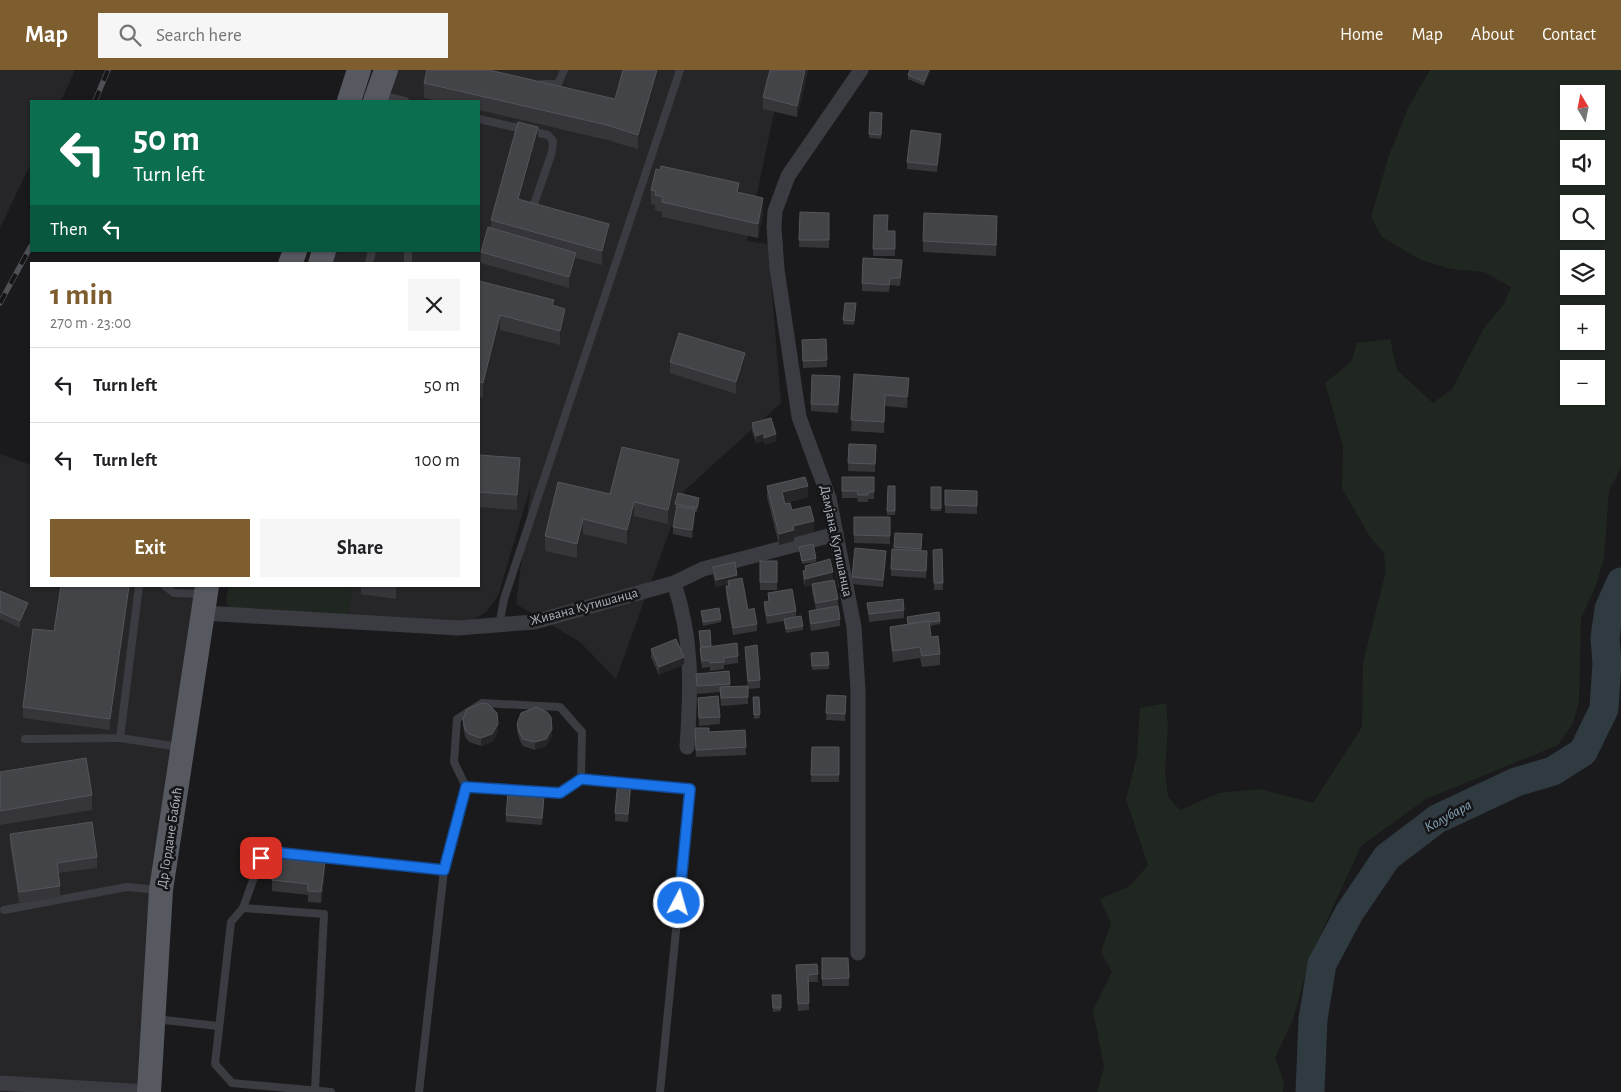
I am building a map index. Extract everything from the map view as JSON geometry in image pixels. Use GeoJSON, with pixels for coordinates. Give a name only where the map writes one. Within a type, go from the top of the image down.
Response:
{"type":"FeatureCollection","features":[{"type":"Feature","properties":{"kind":"main road"},"geometry":{"type":"LineString","coordinates":[[349,100],[359,70]]}},
{"type":"Feature","properties":{"kind":"main road"},"geometry":{"type":"LineString","coordinates":[[376,98],[386,70]]}},
{"type":"Feature","properties":{"kind":"main road","name":"Др Гордане Бабић"},"geometry":{"type":"LineString","coordinates":[[148,1092],[161,890],[205,598]]}},
{"type":"Feature","properties":{"kind":"street","name":"Дамјана Кутишанца"},"geometry":{"type":"LineString","coordinates":[[858,953],[858,690],[854,627],[829,498],[799,417],[777,269],[774,226],[775,211],[788,176],[861,70]]}},
{"type":"Feature","properties":{"kind":"street","name":"Живана Кутишанца"},"geometry":{"type":"LineString","coordinates":[[205,598],[458,628],[499,626],[534,622],[674,583],[703,569],[836,534]]}},
{"type":"Feature","properties":{"kind":"street"},"geometry":{"type":"LineString","coordinates":[[674,583],[686,622],[689,649],[691,676],[687,747]]}},
{"type":"Feature","properties":{"kind":"street"},"geometry":{"type":"LineString","coordinates":[[0,1083],[148,1092]]}},
{"type":"Feature","properties":{"kind":"lane"},"geometry":{"type":"LineString","coordinates":[[535,82],[558,84],[564,70]]}},
{"type":"Feature","properties":{"kind":"lane"},"geometry":{"type":"LineString","coordinates":[[499,626],[504,599],[680,70]]}},
{"type":"Feature","properties":{"kind":"lane"},"geometry":{"type":"LineString","coordinates":[[376,98],[395,100]]}},
{"type":"Feature","properties":{"kind":"lane"},"geometry":{"type":"LineString","coordinates":[[480,119],[548,135],[553,142],[552,152],[532,210]]}},
{"type":"Feature","properties":{"kind":"lane"},"geometry":{"type":"LineString","coordinates":[[120,738],[139,587]]}},
{"type":"Feature","properties":{"kind":"lane"},"geometry":{"type":"LineString","coordinates":[[166,587],[174,593],[205,598]]}},
{"type":"Feature","properties":{"kind":"lane"},"geometry":{"type":"LineString","coordinates":[[419,1092],[444,870],[466,787],[454,762],[457,719],[482,703],[560,707],[582,732],[581,779]]}},
{"type":"Feature","properties":{"kind":"lane"},"geometry":{"type":"LineString","coordinates":[[25,739],[120,738],[184,747]]}},
{"type":"Feature","properties":{"kind":"lane"},"geometry":{"type":"LineString","coordinates":[[466,787],[560,793],[581,779],[690,789],[660,1092]]}},
{"type":"Feature","properties":{"kind":"lane"},"geometry":{"type":"LineString","coordinates":[[331,1092],[232,1083],[215,1064],[231,922],[243,908],[261,858],[272,852],[444,870]]}},
{"type":"Feature","properties":{"kind":"lane"},"geometry":{"type":"LineString","coordinates":[[4,910],[127,887],[161,890]]}},
{"type":"Feature","properties":{"kind":"lane"},"geometry":{"type":"LineString","coordinates":[[243,908],[324,914],[315,1090]]}},
{"type":"Feature","properties":{"kind":"lane"},"geometry":{"type":"LineString","coordinates":[[153,1019],[218,1026]]}},
{"type":"Feature","properties":{"kind":"shaded area"},"geometry":{"type":"Polygon","coordinates":[[[0,70],[75,70],[61,100],[30,100],[30,165],[0,228],[0,70]]]}},
{"type":"Feature","properties":{"kind":"shaded area"},"geometry":{"type":"Polygon","coordinates":[[[396,70],[783,70],[747,241],[768,244],[781,403],[684,491],[616,679],[580,642],[516,604],[531,485],[498,596],[486,612],[466,624],[348,615],[352,587],[480,587],[480,262],[334,262],[337,252],[480,252],[480,100],[387,100],[396,70]]]}},
{"type":"Feature","properties":{"kind":"shaded area"},"geometry":{"type":"Polygon","coordinates":[[[1430,70],[1621,70],[1621,469],[1609,490],[1604,558],[1596,585],[1581,618],[1579,701],[1573,723],[1558,745],[1426,799],[1361,846],[1311,955],[1293,1019],[1275,1058],[1284,1082],[1283,1092],[1097,1092],[1104,1067],[1093,1010],[1112,972],[1101,952],[1111,923],[1100,899],[1130,886],[1148,865],[1126,799],[1137,756],[1140,708],[1166,703],[1168,726],[1165,770],[1168,797],[1180,810],[1219,793],[1259,789],[1313,803],[1362,727],[1363,663],[1386,571],[1384,553],[1370,537],[1342,488],[1343,446],[1325,383],[1351,362],[1357,343],[1390,339],[1397,370],[1433,403],[1452,389],[1484,328],[1504,304],[1511,287],[1484,272],[1451,269],[1421,260],[1382,237],[1371,217],[1388,158],[1409,106],[1430,70]]]}},
{"type":"Feature","properties":{"kind":"shaded area"},"geometry":{"type":"Polygon","coordinates":[[[0,454],[30,465],[30,587],[206,587],[149,1092],[0,1092],[0,454]]]}},
{"type":"Feature","properties":{"kind":"shaded area"},"geometry":{"type":"Polygon","coordinates":[[[229,587],[352,587],[348,615],[241,612],[228,607],[226,601],[229,587]]]}},
{"type":"Feature","properties":{"kind":"building"},"geometry":{"type":"Polygon","coordinates":[[[427,70],[489,70],[615,99],[623,70],[657,70],[638,135],[607,125],[424,83],[427,70]]]}},
{"type":"Feature","properties":{"kind":"building"},"geometry":{"type":"Polygon","coordinates":[[[770,70],[805,70],[797,106],[763,97],[770,70]]]}},
{"type":"Feature","properties":{"kind":"building"},"geometry":{"type":"Polygon","coordinates":[[[910,70],[929,70],[924,82],[908,75],[910,70]]]}},
{"type":"Feature","properties":{"kind":"building"},"geometry":{"type":"Polygon","coordinates":[[[870,112],[882,113],[881,135],[869,134],[870,112]]]}},
{"type":"Feature","properties":{"kind":"building"},"geometry":{"type":"Polygon","coordinates":[[[518,122],[538,127],[518,199],[609,224],[602,251],[491,220],[518,122]]]}},
{"type":"Feature","properties":{"kind":"building"},"geometry":{"type":"Polygon","coordinates":[[[911,130],[941,134],[937,165],[907,162],[911,130]]]}},
{"type":"Feature","properties":{"kind":"building"},"geometry":{"type":"Polygon","coordinates":[[[661,166],[739,183],[737,192],[763,198],[758,224],[662,202],[663,197],[655,195],[656,191],[651,190],[656,169],[660,170],[661,166]]]}},
{"type":"Feature","properties":{"kind":"building"},"geometry":{"type":"Polygon","coordinates":[[[800,212],[829,213],[829,240],[799,240],[800,212]]]}},
{"type":"Feature","properties":{"kind":"building"},"geometry":{"type":"Polygon","coordinates":[[[924,213],[997,216],[996,245],[923,241],[924,213]]]}},
{"type":"Feature","properties":{"kind":"building"},"geometry":{"type":"Polygon","coordinates":[[[874,215],[888,215],[887,231],[895,231],[895,249],[873,249],[874,215]]]}},
{"type":"Feature","properties":{"kind":"building"},"geometry":{"type":"Polygon","coordinates":[[[488,227],[576,253],[569,277],[481,252],[488,227]]]}},
{"type":"Feature","properties":{"kind":"building"},"geometry":{"type":"Polygon","coordinates":[[[863,258],[902,260],[900,278],[890,278],[889,285],[862,283],[863,258]]]}},
{"type":"Feature","properties":{"kind":"building"},"geometry":{"type":"Polygon","coordinates":[[[480,281],[554,300],[552,305],[565,309],[560,331],[500,315],[483,383],[480,382],[480,281]]]}},
{"type":"Feature","properties":{"kind":"building"},"geometry":{"type":"Polygon","coordinates":[[[845,303],[856,303],[854,321],[843,320],[845,303]]]}},
{"type":"Feature","properties":{"kind":"building"},"geometry":{"type":"Polygon","coordinates":[[[679,333],[745,353],[736,382],[670,362],[679,333]]]}},
{"type":"Feature","properties":{"kind":"building"},"geometry":{"type":"Polygon","coordinates":[[[826,339],[827,360],[803,361],[802,340],[826,339]]]}},
{"type":"Feature","properties":{"kind":"building"},"geometry":{"type":"Polygon","coordinates":[[[854,374],[909,378],[907,397],[885,395],[884,422],[851,420],[854,374]]]}},
{"type":"Feature","properties":{"kind":"building"},"geometry":{"type":"Polygon","coordinates":[[[812,375],[840,376],[838,405],[811,404],[812,375]]]}},
{"type":"Feature","properties":{"kind":"building"},"geometry":{"type":"Polygon","coordinates":[[[771,418],[776,434],[764,438],[764,433],[756,436],[752,423],[771,418]]]}},
{"type":"Feature","properties":{"kind":"building"},"geometry":{"type":"Polygon","coordinates":[[[849,444],[876,445],[875,464],[848,463],[849,444]]]}},
{"type":"Feature","properties":{"kind":"building"},"geometry":{"type":"Polygon","coordinates":[[[622,447],[679,460],[668,510],[634,502],[627,530],[583,519],[577,544],[545,536],[558,482],[610,494],[622,447]]]}},
{"type":"Feature","properties":{"kind":"building"},"geometry":{"type":"Polygon","coordinates":[[[480,455],[520,458],[517,495],[480,492],[480,455]]]}},
{"type":"Feature","properties":{"kind":"building"},"geometry":{"type":"Polygon","coordinates":[[[805,477],[808,486],[782,492],[785,504],[790,503],[792,510],[810,506],[814,521],[793,526],[794,530],[779,534],[767,486],[805,477]]]}},
{"type":"Feature","properties":{"kind":"building"},"geometry":{"type":"Polygon","coordinates":[[[842,477],[874,477],[874,492],[868,492],[868,495],[858,495],[857,491],[842,491],[842,477]]]}},
{"type":"Feature","properties":{"kind":"building"},"geometry":{"type":"Polygon","coordinates":[[[888,486],[895,486],[895,511],[887,511],[888,486]]]}},
{"type":"Feature","properties":{"kind":"building"},"geometry":{"type":"Polygon","coordinates":[[[931,487],[941,487],[941,508],[931,508],[931,487]]]}},
{"type":"Feature","properties":{"kind":"building"},"geometry":{"type":"Polygon","coordinates":[[[945,490],[977,491],[977,506],[945,505],[945,490]]]}},
{"type":"Feature","properties":{"kind":"building"},"geometry":{"type":"Polygon","coordinates":[[[678,493],[699,498],[697,508],[675,504],[678,493]]]}},
{"type":"Feature","properties":{"kind":"building"},"geometry":{"type":"Polygon","coordinates":[[[677,506],[695,509],[692,530],[673,527],[677,506]]]}},
{"type":"Feature","properties":{"kind":"building"},"geometry":{"type":"Polygon","coordinates":[[[854,517],[890,517],[890,536],[854,535],[854,517]]]}},
{"type":"Feature","properties":{"kind":"building"},"geometry":{"type":"Polygon","coordinates":[[[895,533],[922,534],[921,549],[894,547],[895,533]]]}},
{"type":"Feature","properties":{"kind":"building"},"geometry":{"type":"Polygon","coordinates":[[[813,544],[816,558],[802,561],[799,547],[813,544]]]}},
{"type":"Feature","properties":{"kind":"building"},"geometry":{"type":"Polygon","coordinates":[[[855,548],[886,551],[883,580],[852,577],[855,548]]]}},
{"type":"Feature","properties":{"kind":"building"},"geometry":{"type":"Polygon","coordinates":[[[892,549],[927,551],[926,571],[891,569],[892,549]]]}},
{"type":"Feature","properties":{"kind":"building"},"geometry":{"type":"Polygon","coordinates":[[[942,549],[943,583],[934,583],[933,550],[942,549]]]}},
{"type":"Feature","properties":{"kind":"building"},"geometry":{"type":"Polygon","coordinates":[[[830,559],[833,572],[805,579],[803,571],[806,570],[805,566],[830,559]]]}},
{"type":"Feature","properties":{"kind":"building"},"geometry":{"type":"Polygon","coordinates":[[[760,561],[777,561],[777,582],[760,582],[760,561]]]}},
{"type":"Feature","properties":{"kind":"building"},"geometry":{"type":"Polygon","coordinates":[[[735,562],[737,575],[716,580],[713,567],[735,562]]]}},
{"type":"Feature","properties":{"kind":"building"},"geometry":{"type":"Polygon","coordinates":[[[742,578],[748,610],[754,608],[757,624],[733,628],[726,586],[729,586],[728,581],[742,578]]]}},
{"type":"Feature","properties":{"kind":"building"},"geometry":{"type":"Polygon","coordinates":[[[834,580],[838,599],[816,603],[812,584],[834,580]]]}},
{"type":"Feature","properties":{"kind":"building"},"geometry":{"type":"Polygon","coordinates":[[[61,587],[129,587],[110,719],[23,707],[33,629],[54,631],[61,587]]]}},
{"type":"Feature","properties":{"kind":"building"},"geometry":{"type":"Polygon","coordinates":[[[792,589],[796,611],[767,616],[764,602],[769,601],[768,593],[792,589]]]}},
{"type":"Feature","properties":{"kind":"building"},"geometry":{"type":"Polygon","coordinates":[[[0,591],[28,603],[20,621],[0,612],[0,591]]]}},
{"type":"Feature","properties":{"kind":"building"},"geometry":{"type":"Polygon","coordinates":[[[903,599],[904,610],[869,614],[867,603],[903,599]]]}},
{"type":"Feature","properties":{"kind":"building"},"geometry":{"type":"Polygon","coordinates":[[[838,606],[840,619],[811,624],[809,611],[838,606]]]}},
{"type":"Feature","properties":{"kind":"building"},"geometry":{"type":"Polygon","coordinates":[[[719,608],[721,619],[703,622],[701,611],[719,608]]]}},
{"type":"Feature","properties":{"kind":"building"},"geometry":{"type":"Polygon","coordinates":[[[939,612],[940,621],[908,624],[907,617],[939,612]]]}},
{"type":"Feature","properties":{"kind":"building"},"geometry":{"type":"Polygon","coordinates":[[[801,616],[803,626],[786,629],[784,619],[801,616]]]}},
{"type":"Feature","properties":{"kind":"building"},"geometry":{"type":"Polygon","coordinates":[[[929,621],[931,637],[938,636],[940,654],[922,656],[920,647],[893,651],[890,627],[929,621]]]}},
{"type":"Feature","properties":{"kind":"building"},"geometry":{"type":"Polygon","coordinates":[[[710,630],[711,646],[701,647],[699,631],[710,630]]]}},
{"type":"Feature","properties":{"kind":"building"},"geometry":{"type":"Polygon","coordinates":[[[676,639],[684,657],[659,667],[651,649],[676,639]]]}},
{"type":"Feature","properties":{"kind":"building"},"geometry":{"type":"Polygon","coordinates":[[[737,643],[738,656],[724,658],[724,662],[710,663],[710,660],[702,661],[700,648],[737,643]]]}},
{"type":"Feature","properties":{"kind":"building"},"geometry":{"type":"Polygon","coordinates":[[[757,645],[760,680],[748,681],[745,647],[757,645]]]}},
{"type":"Feature","properties":{"kind":"building"},"geometry":{"type":"Polygon","coordinates":[[[828,652],[829,665],[812,666],[811,653],[828,652]]]}},
{"type":"Feature","properties":{"kind":"building"},"geometry":{"type":"Polygon","coordinates":[[[729,671],[730,684],[697,686],[696,674],[729,671]]]}},
{"type":"Feature","properties":{"kind":"building"},"geometry":{"type":"Polygon","coordinates":[[[748,686],[748,697],[721,698],[720,687],[748,686]]]}},
{"type":"Feature","properties":{"kind":"building"},"geometry":{"type":"Polygon","coordinates":[[[827,695],[846,696],[845,714],[826,713],[827,695]]]}},
{"type":"Feature","properties":{"kind":"building"},"geometry":{"type":"Polygon","coordinates":[[[718,696],[720,717],[699,718],[698,698],[718,696]]]}},
{"type":"Feature","properties":{"kind":"building"},"geometry":{"type":"Polygon","coordinates":[[[753,697],[759,697],[760,714],[754,715],[753,697]]]}},
{"type":"Feature","properties":{"kind":"building"},"geometry":{"type":"Polygon","coordinates":[[[482,703],[488,704],[497,713],[498,724],[492,734],[481,738],[469,734],[465,730],[463,719],[467,709],[482,703]]]}},
{"type":"Feature","properties":{"kind":"building"},"geometry":{"type":"Polygon","coordinates":[[[536,707],[547,712],[551,717],[552,729],[546,739],[535,742],[523,739],[517,724],[521,713],[536,707]]]}},
{"type":"Feature","properties":{"kind":"building"},"geometry":{"type":"Polygon","coordinates":[[[695,728],[709,728],[709,732],[745,730],[746,747],[696,750],[695,728]]]}},
{"type":"Feature","properties":{"kind":"building"},"geometry":{"type":"Polygon","coordinates":[[[812,747],[839,747],[839,775],[811,775],[812,747]]]}},
{"type":"Feature","properties":{"kind":"building"},"geometry":{"type":"Polygon","coordinates":[[[86,758],[92,795],[0,811],[0,772],[86,758]]]}},
{"type":"Feature","properties":{"kind":"building"},"geometry":{"type":"Polygon","coordinates":[[[618,780],[631,781],[628,814],[615,813],[618,780]]]}},
{"type":"Feature","properties":{"kind":"building"},"geometry":{"type":"Polygon","coordinates":[[[508,793],[544,796],[542,818],[506,815],[508,793]]]}},
{"type":"Feature","properties":{"kind":"building"},"geometry":{"type":"Polygon","coordinates":[[[92,822],[97,857],[57,863],[60,886],[19,892],[10,834],[92,822]]]}},
{"type":"Feature","properties":{"kind":"building"},"geometry":{"type":"Polygon","coordinates":[[[289,852],[310,854],[310,860],[325,861],[321,892],[308,891],[308,884],[272,880],[275,856],[289,857],[289,852]]]}},
{"type":"Feature","properties":{"kind":"building"},"geometry":{"type":"Polygon","coordinates":[[[822,958],[848,958],[849,978],[822,979],[822,958]]]}},
{"type":"Feature","properties":{"kind":"building"},"geometry":{"type":"Polygon","coordinates":[[[817,964],[818,974],[808,975],[809,1003],[798,1004],[796,965],[817,964]]]}},
{"type":"Feature","properties":{"kind":"building"},"geometry":{"type":"Polygon","coordinates":[[[772,995],[781,995],[781,1008],[773,1008],[772,995]]]}},
{"type":"Feature","properties":{"kind":"waterway","name":"Колубара"},"geometry":{"type":"LineString","coordinates":[[1310,1092],[1313,1019],[1322,964],[1349,913],[1387,857],[1437,819],[1516,782],[1553,771],[1583,752],[1604,709],[1607,663],[1605,638],[1609,609],[1621,582]]}},
{"type":"Feature","properties":{"kind":"railway"},"geometry":{"type":"LineString","coordinates":[[95,100],[108,70]]}},
{"type":"Feature","properties":{"kind":"railway"},"geometry":{"type":"LineString","coordinates":[[0,303],[30,248]]}},
{"type":"Feature","properties":{"kind":"route"},"geometry":{"type":"LineString","coordinates":[[261,858],[272,852],[444,870],[466,787],[560,793],[581,779],[690,789],[679,903]]}}]}
